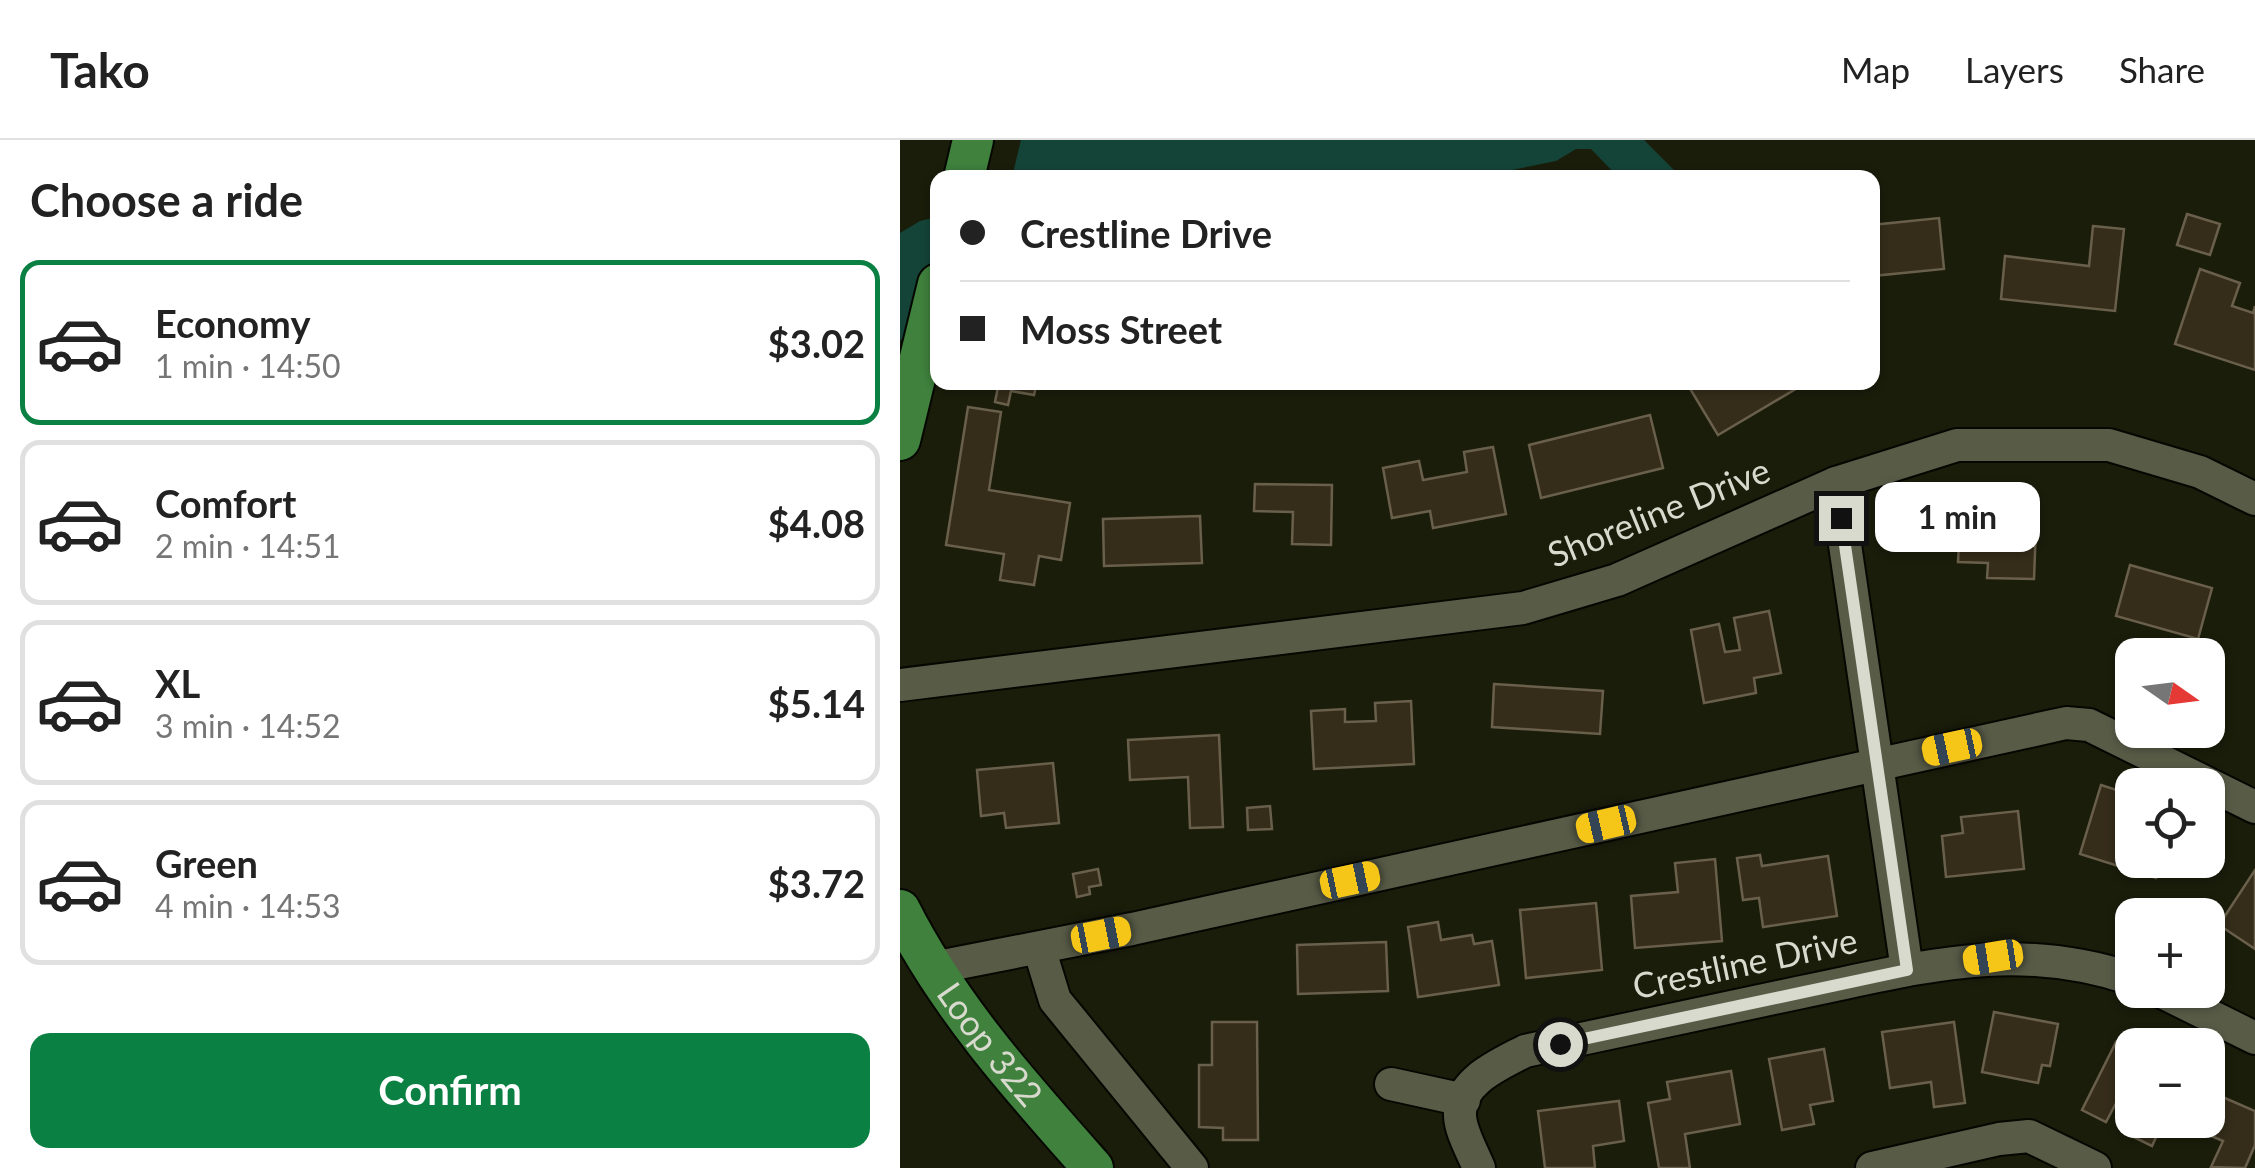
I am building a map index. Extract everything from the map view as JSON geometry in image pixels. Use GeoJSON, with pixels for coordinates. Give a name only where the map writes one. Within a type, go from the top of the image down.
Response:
{"type":"FeatureCollection","features":[{"type":"Feature","properties":{"kind":"main road"},"geometry":{"type":"LineString","coordinates":[[966,170],[973,140]]}},
{"type":"Feature","properties":{"kind":"main road"},"geometry":{"type":"LineString","coordinates":[[900,440],[930,316]]}},
{"type":"Feature","properties":{"kind":"main road","name":"Loop 322"},"geometry":{"type":"LineString","coordinates":[[900,910],[953,1001],[1008,1072],[1093,1168]]}},
{"type":"Feature","properties":{"kind":"street","name":"Shoreline Drive"},"geometry":{"type":"LineString","coordinates":[[900,685],[1524,608],[1616,580],[1836,483],[1957,445],[2109,445],[2200,472],[2255,499]]}},
{"type":"Feature","properties":{"kind":"street"},"geometry":{"type":"LineString","coordinates":[[1836,483],[1907,970]]}},
{"type":"Feature","properties":{"kind":"street"},"geometry":{"type":"LineString","coordinates":[[933,968],[2066,722],[2089,726],[2255,807]]}},
{"type":"Feature","properties":{"kind":"street"},"geometry":{"type":"LineString","coordinates":[[1039,948],[1055,1000],[1192,1168]]}},
{"type":"Feature","properties":{"kind":"street","name":"Crestline Drive"},"geometry":{"type":"LineString","coordinates":[[1464,1100],[1468,1088],[1525,1051],[1907,970],[1993,957],[2096,966],[2115,973]]}},
{"type":"Feature","properties":{"kind":"street"},"geometry":{"type":"LineString","coordinates":[[2194,1008],[2255,1038]]}},
{"type":"Feature","properties":{"kind":"street"},"geometry":{"type":"LineString","coordinates":[[1392,1084],[1464,1100],[1460,1114],[1479,1168]]}},
{"type":"Feature","properties":{"kind":"street"},"geometry":{"type":"LineString","coordinates":[[1872,1168],[1999,1139],[2029,1136],[2096,1168]]}},
{"type":"Feature","properties":{"kind":"water"},"geometry":{"type":"Polygon","coordinates":[[[1021,140],[1644,140],[1674,170],[1611,170],[1591,149],[1576,149],[1556,161],[1512,170],[1014,170],[1021,140]]]}},
{"type":"Feature","properties":{"kind":"water"},"geometry":{"type":"Polygon","coordinates":[[[930,219],[930,325],[900,340],[900,233],[930,219]]]}},
{"type":"Feature","properties":{"kind":"building"},"geometry":{"type":"Polygon","coordinates":[[[2187,214],[2220,224],[2210,255],[2177,245],[2187,214]]]}},
{"type":"Feature","properties":{"kind":"building"},"geometry":{"type":"Polygon","coordinates":[[[1939,218],[1944,269],[1880,275],[1880,224],[1939,218]]]}},
{"type":"Feature","properties":{"kind":"building"},"geometry":{"type":"Polygon","coordinates":[[[2093,226],[2124,229],[2115,311],[2001,299],[2005,256],[2089,266],[2093,226]]]}},
{"type":"Feature","properties":{"kind":"building"},"geometry":{"type":"Polygon","coordinates":[[[2200,269],[2240,283],[2232,306],[2253,313],[2255,306],[2255,370],[2175,344],[2200,269]]]}},
{"type":"Feature","properties":{"kind":"building"},"geometry":{"type":"Polygon","coordinates":[[[997,390],[1035,390],[1034,395],[1011,391],[1008,405],[995,402],[997,390]]]}},
{"type":"Feature","properties":{"kind":"building"},"geometry":{"type":"Polygon","coordinates":[[[1691,390],[1794,390],[1718,435],[1691,390]]]}},
{"type":"Feature","properties":{"kind":"building"},"geometry":{"type":"Polygon","coordinates":[[[968,407],[1001,412],[989,490],[1070,503],[1061,560],[1039,556],[1034,585],[1000,580],[1004,554],[946,545],[968,407]]]}},
{"type":"Feature","properties":{"kind":"building"},"geometry":{"type":"Polygon","coordinates":[[[1650,415],[1663,468],[1541,498],[1529,445],[1650,415]]]}},
{"type":"Feature","properties":{"kind":"building"},"geometry":{"type":"Polygon","coordinates":[[[1493,447],[1506,514],[1433,528],[1430,511],[1392,518],[1383,468],[1419,461],[1423,480],[1467,472],[1464,452],[1493,447]]]}},
{"type":"Feature","properties":{"kind":"building"},"geometry":{"type":"Polygon","coordinates":[[[1255,484],[1332,485],[1331,545],[1292,544],[1293,512],[1254,511],[1255,484]]]}},
{"type":"Feature","properties":{"kind":"building"},"geometry":{"type":"Polygon","coordinates":[[[1200,516],[1202,563],[1104,566],[1103,519],[1200,516]]]}},
{"type":"Feature","properties":{"kind":"building"},"geometry":{"type":"Polygon","coordinates":[[[1960,524],[2036,526],[2034,579],[1987,578],[1988,563],[1958,562],[1960,524]]]}},
{"type":"Feature","properties":{"kind":"building"},"geometry":{"type":"Polygon","coordinates":[[[2130,565],[2212,588],[2198,638],[2116,616],[2130,565]]]}},
{"type":"Feature","properties":{"kind":"building"},"geometry":{"type":"Polygon","coordinates":[[[1769,611],[1781,673],[1754,678],[1756,693],[1704,703],[1691,630],[1719,624],[1725,652],[1740,650],[1734,618],[1769,611]]]}},
{"type":"Feature","properties":{"kind":"building"},"geometry":{"type":"Polygon","coordinates":[[[1494,684],[1603,691],[1600,734],[1492,727],[1494,684]]]}},
{"type":"Feature","properties":{"kind":"building"},"geometry":{"type":"Polygon","coordinates":[[[1411,701],[1414,764],[1314,769],[1311,711],[1345,709],[1345,722],[1376,721],[1375,703],[1411,701]]]}},
{"type":"Feature","properties":{"kind":"building"},"geometry":{"type":"Polygon","coordinates":[[[1219,735],[1223,827],[1190,828],[1188,777],[1130,780],[1128,740],[1219,735]]]}},
{"type":"Feature","properties":{"kind":"building"},"geometry":{"type":"Polygon","coordinates":[[[1053,763],[1059,823],[1006,828],[1004,813],[981,816],[977,770],[1053,763]]]}},
{"type":"Feature","properties":{"kind":"building"},"geometry":{"type":"Polygon","coordinates":[[[2101,785],[2115,790],[2115,865],[2080,854],[2101,785]]]}},
{"type":"Feature","properties":{"kind":"building"},"geometry":{"type":"Polygon","coordinates":[[[1270,806],[1272,829],[1248,830],[1247,808],[1270,806]]]}},
{"type":"Feature","properties":{"kind":"building"},"geometry":{"type":"Polygon","coordinates":[[[2018,811],[2024,869],[1946,877],[1942,836],[1963,833],[1961,817],[2018,811]]]}},
{"type":"Feature","properties":{"kind":"building"},"geometry":{"type":"Polygon","coordinates":[[[1760,855],[1762,866],[1828,856],[1837,916],[1763,927],[1759,898],[1743,900],[1737,858],[1760,855]]]}},
{"type":"Feature","properties":{"kind":"building"},"geometry":{"type":"Polygon","coordinates":[[[1715,859],[1722,941],[1635,948],[1631,896],[1678,892],[1675,863],[1715,859]]]}},
{"type":"Feature","properties":{"kind":"building"},"geometry":{"type":"Polygon","coordinates":[[[1098,869],[1101,885],[1089,887],[1090,894],[1077,897],[1073,874],[1098,869]]]}},
{"type":"Feature","properties":{"kind":"building"},"geometry":{"type":"Polygon","coordinates":[[[2255,870],[2255,949],[2225,929],[2225,916],[2255,870]]]}},
{"type":"Feature","properties":{"kind":"building"},"geometry":{"type":"Polygon","coordinates":[[[1596,903],[1602,970],[1526,978],[1520,910],[1596,903]]]}},
{"type":"Feature","properties":{"kind":"building"},"geometry":{"type":"Polygon","coordinates":[[[1438,922],[1441,940],[1472,935],[1474,944],[1492,941],[1499,985],[1418,997],[1408,927],[1438,922]]]}},
{"type":"Feature","properties":{"kind":"building"},"geometry":{"type":"Polygon","coordinates":[[[1386,942],[1388,991],[1298,994],[1297,945],[1386,942]]]}},
{"type":"Feature","properties":{"kind":"building"},"geometry":{"type":"Polygon","coordinates":[[[1994,1012],[2058,1024],[2050,1066],[2042,1065],[2038,1083],[1982,1072],[1994,1012]]]}},
{"type":"Feature","properties":{"kind":"building"},"geometry":{"type":"Polygon","coordinates":[[[1212,1022],[1257,1022],[1258,1140],[1223,1140],[1223,1128],[1199,1127],[1199,1065],[1212,1065],[1212,1022]]]}},
{"type":"Feature","properties":{"kind":"building"},"geometry":{"type":"Polygon","coordinates":[[[1954,1022],[1965,1103],[1934,1107],[1931,1082],[1890,1088],[1882,1032],[1954,1022]]]}},
{"type":"Feature","properties":{"kind":"building"},"geometry":{"type":"Polygon","coordinates":[[[2115,1044],[2115,1105],[2106,1122],[2082,1110],[2115,1044]]]}},
{"type":"Feature","properties":{"kind":"building"},"geometry":{"type":"Polygon","coordinates":[[[1824,1049],[1833,1101],[1810,1105],[1814,1124],[1782,1130],[1769,1059],[1824,1049]]]}},
{"type":"Feature","properties":{"kind":"building"},"geometry":{"type":"Polygon","coordinates":[[[1731,1071],[1740,1124],[1685,1134],[1690,1168],[1659,1168],[1648,1103],[1670,1099],[1667,1082],[1731,1071]]]}},
{"type":"Feature","properties":{"kind":"building"},"geometry":{"type":"Polygon","coordinates":[[[2225,1098],[2255,1111],[2255,1145],[2245,1168],[2211,1167],[2223,1141],[2216,1138],[2225,1138],[2225,1098]]]}},
{"type":"Feature","properties":{"kind":"building"},"geometry":{"type":"Polygon","coordinates":[[[1619,1101],[1624,1141],[1593,1146],[1595,1168],[1545,1168],[1538,1111],[1619,1101]]]}},
{"type":"Feature","properties":{"kind":"building"},"geometry":{"type":"Polygon","coordinates":[[[2135,1138],[2156,1138],[2152,1146],[2135,1138]]]}},
{"type":"Feature","properties":{"kind":"route"},"geometry":{"type":"LineString","coordinates":[[1560,1044],[1907,970],[1841,518]]}}]}
